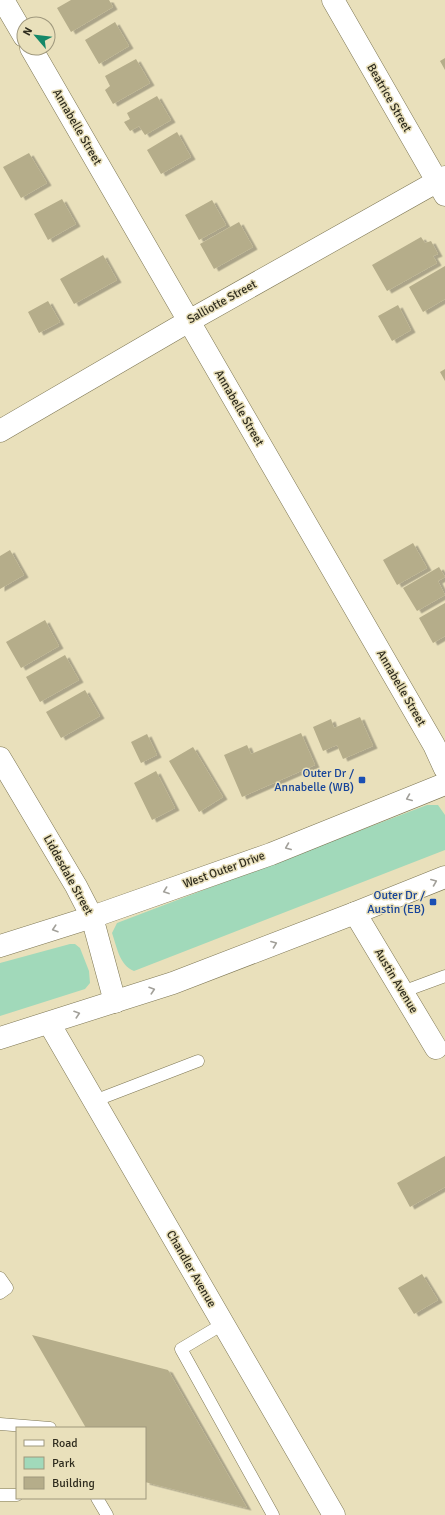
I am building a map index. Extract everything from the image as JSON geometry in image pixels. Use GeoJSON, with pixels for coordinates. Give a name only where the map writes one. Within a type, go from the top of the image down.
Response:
{"type":"FeatureCollection","features":[{"type":"Feature","properties":{"kind":"street"},"geometry":{"type":"LineString","coordinates":[[3,0],[16,22]]}},
{"type":"Feature","properties":{"kind":"street","name":"Beatrice Street"},"geometry":{"type":"LineString","coordinates":[[332,0],[442,185]]}},
{"type":"Feature","properties":{"kind":"street","name":"Annabelle Street"},"geometry":{"type":"LineString","coordinates":[[36,56],[434,745],[445,768]]}},
{"type":"Feature","properties":{"kind":"street","name":"Salliotte Street"},"geometry":{"type":"LineString","coordinates":[[0,431],[189,321],[442,185]]}},
{"type":"Feature","properties":{"kind":"street","name":"Liddesdale Street"},"geometry":{"type":"LineString","coordinates":[[2,764],[76,886],[92,917],[114,1002]]}},
{"type":"Feature","properties":{"kind":"street","name":"West Outer Drive"},"geometry":{"type":"LineString","coordinates":[[0,946],[92,917],[271,854],[445,784]]}},
{"type":"Feature","properties":{"kind":"street"},"geometry":{"type":"LineString","coordinates":[[0,1038],[173,983],[445,877]]}},
{"type":"Feature","properties":{"kind":"street","name":"Austin Avenue"},"geometry":{"type":"LineString","coordinates":[[355,913],[436,1048]]}},
{"type":"Feature","properties":{"kind":"street","name":"Chandler Avenue"},"geometry":{"type":"LineString","coordinates":[[49,1023],[334,1515]]}},
{"type":"Feature","properties":{"kind":"lane"},"geometry":{"type":"LineString","coordinates":[[402,992],[445,976]]}},
{"type":"Feature","properties":{"kind":"lane"},"geometry":{"type":"LineString","coordinates":[[94,1100],[198,1061]]}},
{"type":"Feature","properties":{"kind":"lane"},"geometry":{"type":"LineString","coordinates":[[0,1278],[7,1288],[0,1293]]}},
{"type":"Feature","properties":{"kind":"lane"},"geometry":{"type":"LineString","coordinates":[[223,1324],[181,1349],[273,1515]]}},
{"type":"Feature","properties":{"kind":"lane"},"geometry":{"type":"LineString","coordinates":[[0,1424],[38,1427]]}},
{"type":"Feature","properties":{"kind":"lane"},"geometry":{"type":"LineString","coordinates":[[0,1495],[16,1495]]}},
{"type":"Feature","properties":{"kind":"lane"},"geometry":{"type":"LineString","coordinates":[[98,1499],[107,1515]]}},
{"type":"Feature","properties":{"kind":"green space"},"geometry":{"type":"Polygon","coordinates":[[[427,805],[438,805],[445,815],[445,850],[134,971],[125,964],[119,955],[112,933],[117,923],[427,805]]]}},
{"type":"Feature","properties":{"kind":"green space"},"geometry":{"type":"Polygon","coordinates":[[[70,944],[75,944],[80,948],[89,971],[90,983],[85,989],[0,1016],[0,963],[70,944]]]}},
{"type":"Feature","properties":{"kind":"building"},"geometry":{"type":"Polygon","coordinates":[[[71,0],[109,0],[113,7],[71,32],[57,8],[71,0]]]}},
{"type":"Feature","properties":{"kind":"building"},"geometry":{"type":"Polygon","coordinates":[[[115,22],[129,46],[99,64],[85,40],[115,22]]]}},
{"type":"Feature","properties":{"kind":"building"},"geometry":{"type":"Polygon","coordinates":[[[445,58],[445,70],[440,61],[445,58]]]}},
{"type":"Feature","properties":{"kind":"building"},"geometry":{"type":"Polygon","coordinates":[[[136,59],[150,83],[113,104],[105,90],[110,86],[105,76],[136,59]]]}},
{"type":"Feature","properties":{"kind":"building"},"geometry":{"type":"Polygon","coordinates":[[[157,96],[171,120],[145,135],[139,126],[130,131],[124,122],[130,119],[127,113],[157,96]]]}},
{"type":"Feature","properties":{"kind":"building"},"geometry":{"type":"Polygon","coordinates":[[[177,132],[191,157],[161,174],[147,150],[177,132]]]}},
{"type":"Feature","properties":{"kind":"building"},"geometry":{"type":"Polygon","coordinates":[[[29,153],[47,183],[21,198],[3,167],[29,153]]]}},
{"type":"Feature","properties":{"kind":"building"},"geometry":{"type":"Polygon","coordinates":[[[62,199],[76,224],[48,240],[34,214],[62,199]]]}},
{"type":"Feature","properties":{"kind":"building"},"geometry":{"type":"Polygon","coordinates":[[[212,200],[226,225],[199,240],[185,215],[212,200]]]}},
{"type":"Feature","properties":{"kind":"building"},"geometry":{"type":"Polygon","coordinates":[[[239,222],[253,247],[214,269],[200,244],[239,222]]]}},
{"type":"Feature","properties":{"kind":"building"},"geometry":{"type":"Polygon","coordinates":[[[421,237],[425,243],[431,241],[438,254],[433,256],[437,263],[387,291],[372,265],[421,237]]]}},
{"type":"Feature","properties":{"kind":"building"},"geometry":{"type":"Polygon","coordinates":[[[103,255],[117,280],[74,304],[60,279],[103,255]]]}},
{"type":"Feature","properties":{"kind":"building"},"geometry":{"type":"Polygon","coordinates":[[[445,266],[445,299],[423,312],[409,287],[445,266]]]}},
{"type":"Feature","properties":{"kind":"building"},"geometry":{"type":"Polygon","coordinates":[[[48,301],[60,322],[39,333],[28,312],[48,301]]]}},
{"type":"Feature","properties":{"kind":"building"},"geometry":{"type":"Polygon","coordinates":[[[398,305],[411,330],[392,341],[378,316],[398,305]]]}},
{"type":"Feature","properties":{"kind":"building"},"geometry":{"type":"Polygon","coordinates":[[[445,369],[445,381],[440,372],[445,369]]]}},
{"type":"Feature","properties":{"kind":"building"},"geometry":{"type":"Polygon","coordinates":[[[413,543],[427,568],[397,585],[383,560],[413,543]]]}},
{"type":"Feature","properties":{"kind":"building"},"geometry":{"type":"Polygon","coordinates":[[[10,550],[24,575],[0,589],[0,556],[10,550]]]}},
{"type":"Feature","properties":{"kind":"building"},"geometry":{"type":"Polygon","coordinates":[[[439,567],[445,577],[438,581],[445,595],[417,611],[403,588],[439,567]]]}},
{"type":"Feature","properties":{"kind":"building"},"geometry":{"type":"Polygon","coordinates":[[[445,603],[445,636],[433,643],[419,618],[445,603]]]}},
{"type":"Feature","properties":{"kind":"building"},"geometry":{"type":"Polygon","coordinates":[[[45,620],[59,646],[21,668],[6,642],[45,620]]]}},
{"type":"Feature","properties":{"kind":"building"},"geometry":{"type":"Polygon","coordinates":[[[65,655],[79,680],[40,702],[26,677],[65,655]]]}},
{"type":"Feature","properties":{"kind":"building"},"geometry":{"type":"Polygon","coordinates":[[[85,690],[100,716],[61,738],[46,712],[85,690]]]}},
{"type":"Feature","properties":{"kind":"building"},"geometry":{"type":"Polygon","coordinates":[[[360,717],[373,746],[343,759],[337,745],[323,751],[313,727],[331,719],[334,728],[360,717]]]}},
{"type":"Feature","properties":{"kind":"building"},"geometry":{"type":"Polygon","coordinates":[[[301,733],[315,765],[242,797],[224,755],[247,745],[251,754],[301,733]]]}},
{"type":"Feature","properties":{"kind":"building"},"geometry":{"type":"Polygon","coordinates":[[[147,734],[157,755],[141,763],[131,742],[147,734]]]}},
{"type":"Feature","properties":{"kind":"building"},"geometry":{"type":"Polygon","coordinates":[[[193,747],[223,797],[199,812],[169,761],[193,747]]]}},
{"type":"Feature","properties":{"kind":"building"},"geometry":{"type":"Polygon","coordinates":[[[156,771],[175,808],[152,820],[134,783],[156,771]]]}},
{"type":"Feature","properties":{"kind":"building"},"geometry":{"type":"Polygon","coordinates":[[[445,1156],[445,1187],[410,1207],[397,1183],[445,1156]]]}},
{"type":"Feature","properties":{"kind":"building"},"geometry":{"type":"Polygon","coordinates":[[[422,1274],[438,1300],[414,1314],[398,1288],[422,1274]]]}},
{"type":"Feature","properties":{"kind":"building"},"geometry":{"type":"Polygon","coordinates":[[[32,1335],[168,1370],[247,1508],[146,1482],[146,1427],[85,1427],[32,1335]]]}},
{"type":"Feature","properties":{"kind":"place","name":"Outer Dr / Annabelle (WB)"},"geometry":{"type":"Point","coordinates":[362,780]}},
{"type":"Feature","properties":{"kind":"place","name":"Outer Dr / Austin (EB)"},"geometry":{"type":"Point","coordinates":[433,902]}}]}
